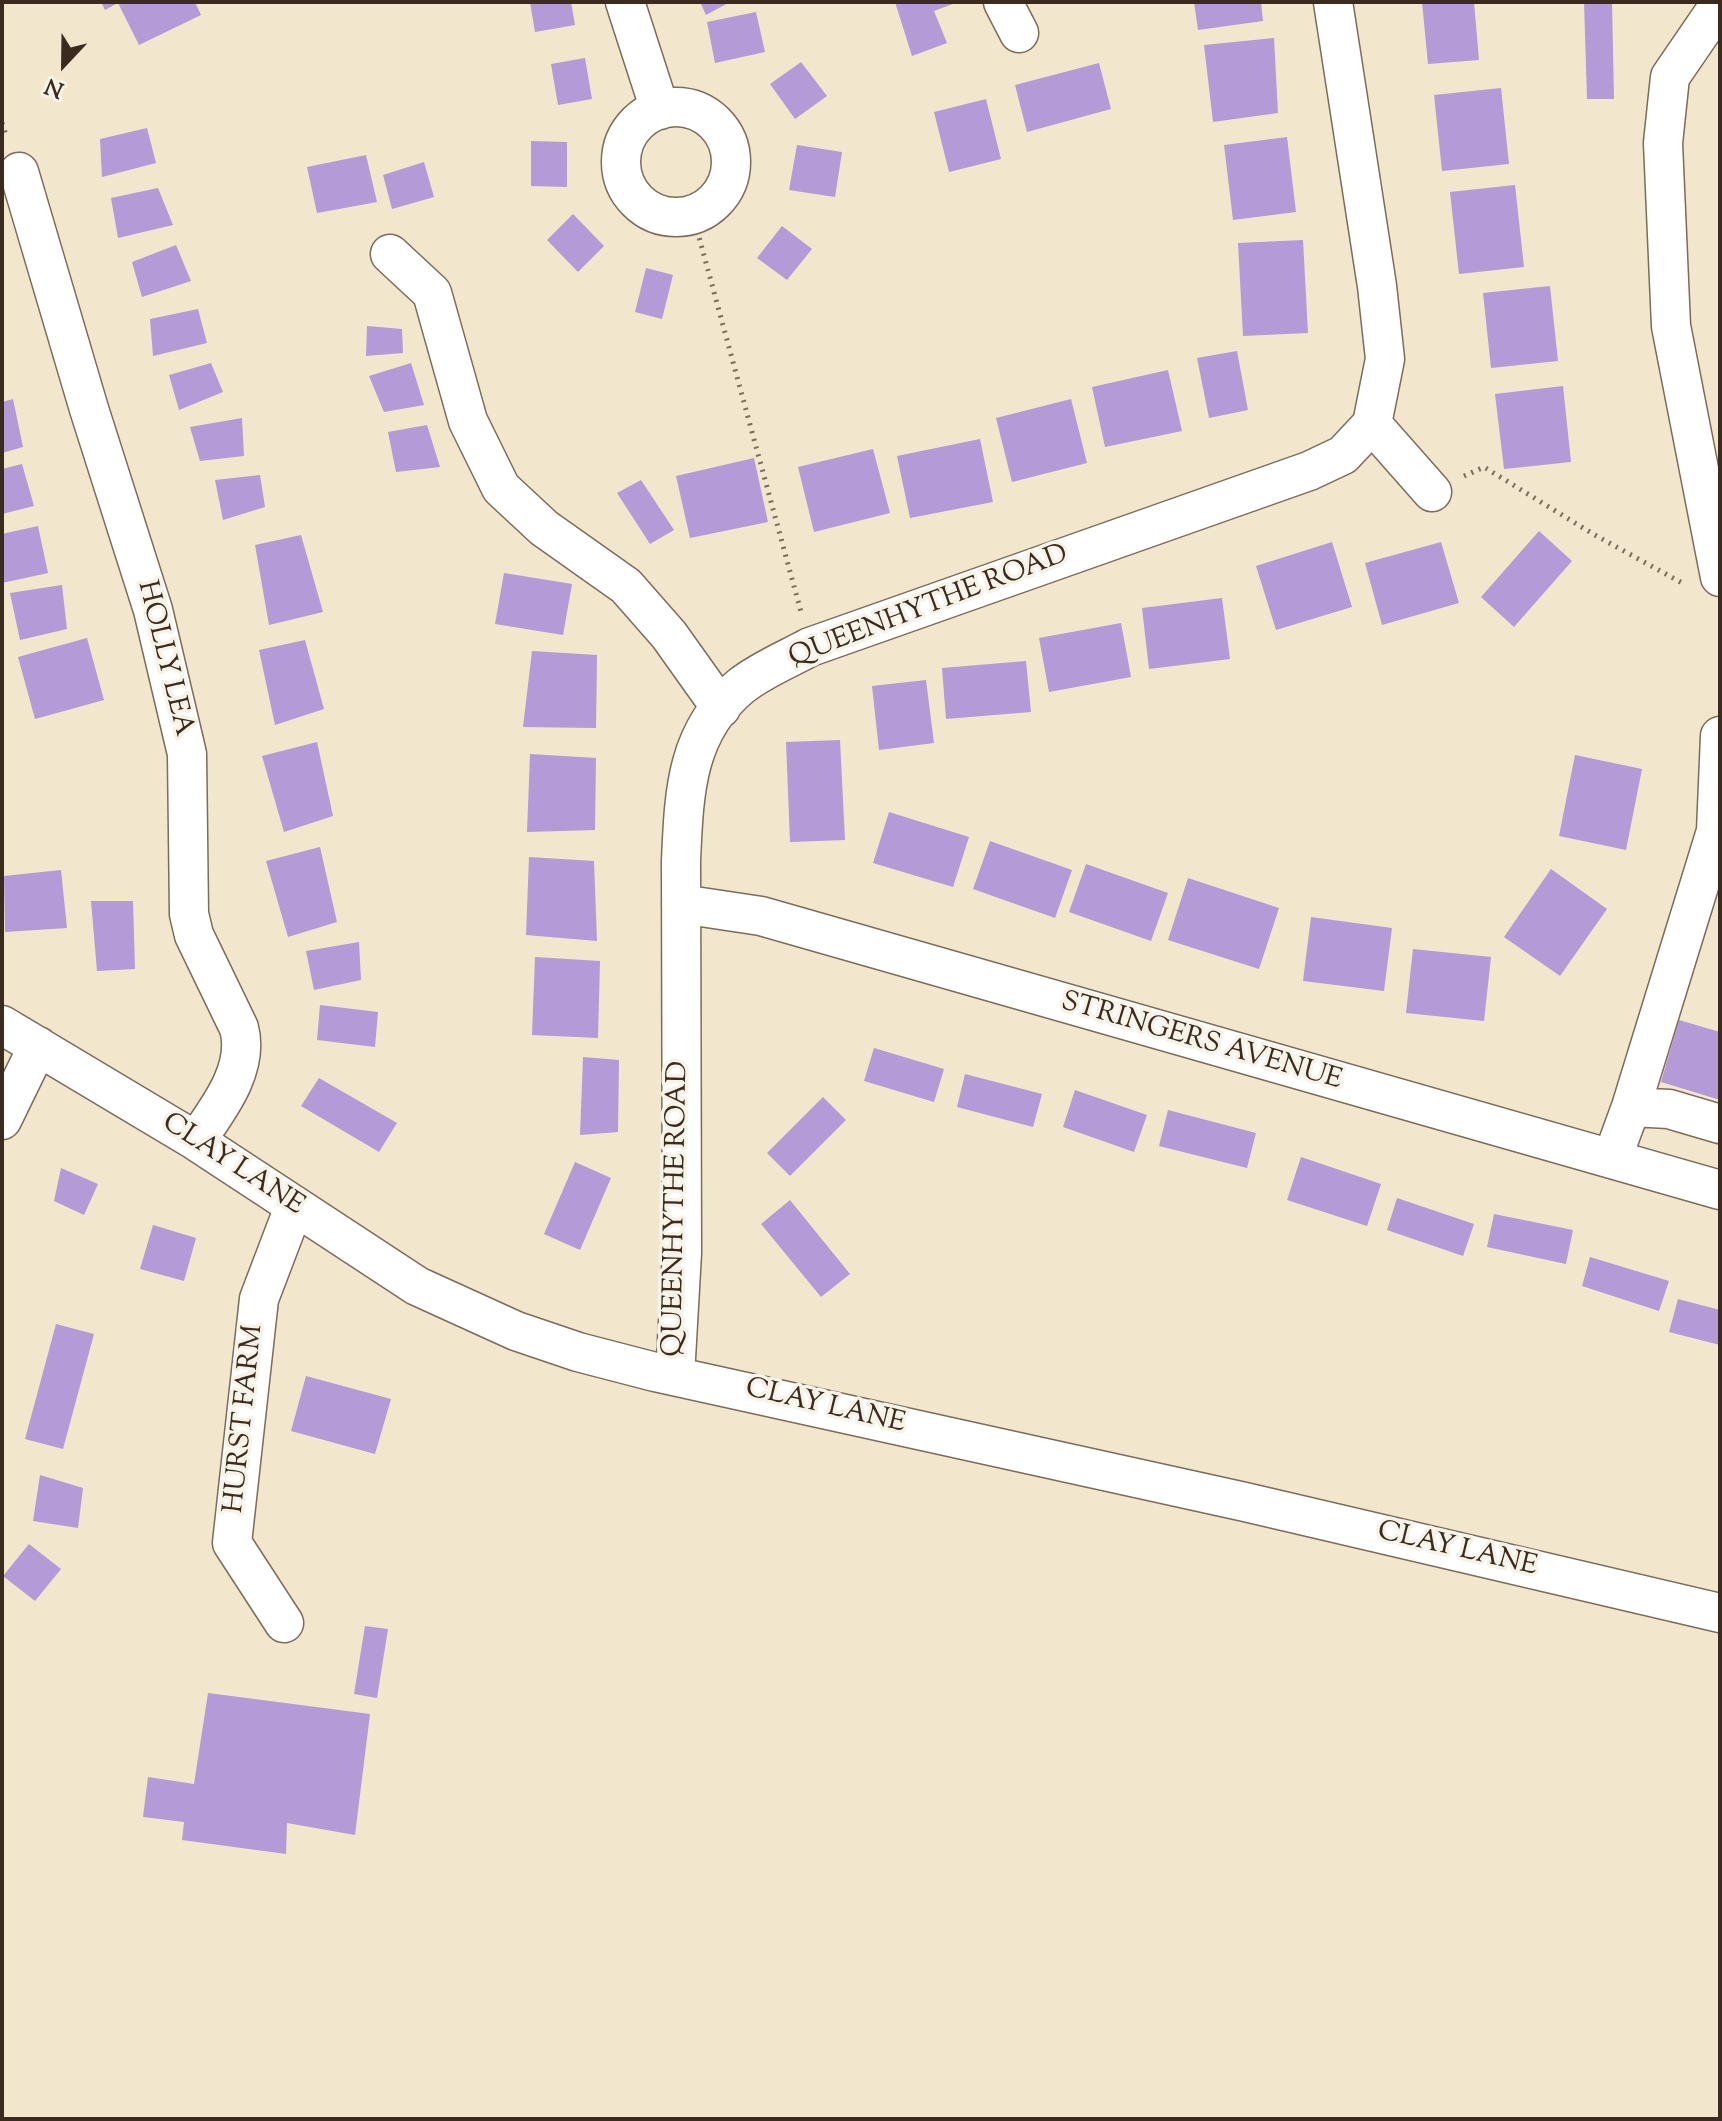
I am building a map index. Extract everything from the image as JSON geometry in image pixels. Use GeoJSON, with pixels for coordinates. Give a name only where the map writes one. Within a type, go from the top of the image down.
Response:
{"type":"FeatureCollection","features":[{"type":"Feature","properties":{"kind":"street"},"geometry":{"type":"LineString","coordinates":[[625,2],[660,110]]}},
{"type":"Feature","properties":{"kind":"street"},"geometry":{"type":"LineString","coordinates":[[1333,2],[1377,286],[1385,359],[1372,424],[1432,492]]}},
{"type":"Feature","properties":{"kind":"street"},"geometry":{"type":"LineString","coordinates":[[1707,584],[1671,326],[1663,143],[1670,77],[1720,4]]}},
{"type":"Feature","properties":{"kind":"street"},"geometry":{"type":"LineString","coordinates":[[679,107],[702,113],[717,125],[729,146],[732,165],[724,192],[711,206],[693,215],[674,217],[657,214],[641,204],[629,190],[622,172],[624,145],[633,128],[647,115],[660,110],[679,107]]}},
{"type":"Feature","properties":{"kind":"street","name":"HOLLY LEA"},"geometry":{"type":"LineString","coordinates":[[19,172],[153,610],[187,754],[189,914],[194,935],[239,1028],[243,1044],[233,1081],[196,1141]]}},
{"type":"Feature","properties":{"kind":"street"},"geometry":{"type":"LineString","coordinates":[[390,254],[432,293],[468,421],[501,488],[544,528],[626,586],[669,635],[721,708]]}},
{"type":"Feature","properties":{"kind":"street","name":"QUEENHYTHE ROAD"},"geometry":{"type":"LineString","coordinates":[[675,1376],[682,1253],[681,904],[684,798],[697,744],[721,708],[742,685],[810,647],[1309,471],[1343,455],[1372,424]]}},
{"type":"Feature","properties":{"kind":"street"},"geometry":{"type":"LineString","coordinates":[[1612,1159],[1716,831],[1720,736]]}},
{"type":"Feature","properties":{"kind":"street","name":"STRINGERS AVENUE"},"geometry":{"type":"LineString","coordinates":[[681,904],[761,916],[1720,1190]]}},
{"type":"Feature","properties":{"kind":"street","name":"CLAY LANE"},"geometry":{"type":"LineString","coordinates":[[2,1025],[196,1141],[385,1267],[470,1312],[578,1352],[1720,1613]]}},
{"type":"Feature","properties":{"kind":"street"},"geometry":{"type":"LineString","coordinates":[[2,1120],[38,1046]]}},
{"type":"Feature","properties":{"kind":"street"},"geometry":{"type":"LineString","coordinates":[[1631,1107],[1669,1109],[1720,1124]]}},
{"type":"Feature","properties":{"kind":"street","name":"HURST FARM"},"geometry":{"type":"LineString","coordinates":[[284,1623],[232,1543],[259,1299],[294,1207]]}},
{"type":"Feature","properties":{"kind":"path"},"geometry":{"type":"LineString","coordinates":[[693,215],[810,647]]}},
{"type":"Feature","properties":{"kind":"path"},"geometry":{"type":"LineString","coordinates":[[1432,492],[1484,467],[1593,534],[1707,584]]}},
{"type":"Feature","properties":{"kind":"building"},"geometry":{"type":"Polygon","coordinates":[[[101,2],[195,2],[201,15],[139,45],[118,3],[105,10],[101,2]]]}},
{"type":"Feature","properties":{"kind":"building"},"geometry":{"type":"Polygon","coordinates":[[[530,2],[571,2],[575,25],[535,32],[530,2]]]}},
{"type":"Feature","properties":{"kind":"building"},"geometry":{"type":"Polygon","coordinates":[[[700,2],[730,2],[706,15],[700,2]]]}},
{"type":"Feature","properties":{"kind":"building"},"geometry":{"type":"Polygon","coordinates":[[[895,2],[958,2],[934,11],[947,43],[912,56],[895,2]]]}},
{"type":"Feature","properties":{"kind":"building"},"geometry":{"type":"Polygon","coordinates":[[[1194,2],[1261,2],[1263,21],[1198,30],[1194,2]]]}},
{"type":"Feature","properties":{"kind":"building"},"geometry":{"type":"Polygon","coordinates":[[[1422,2],[1474,2],[1479,60],[1428,64],[1422,2]]]}},
{"type":"Feature","properties":{"kind":"building"},"geometry":{"type":"Polygon","coordinates":[[[1584,2],[1612,2],[1614,99],[1587,99],[1584,2]]]}},
{"type":"Feature","properties":{"kind":"building"},"geometry":{"type":"Polygon","coordinates":[[[756,12],[765,52],[715,63],[707,22],[756,12]]]}},
{"type":"Feature","properties":{"kind":"building"},"geometry":{"type":"Polygon","coordinates":[[[1274,38],[1278,113],[1213,122],[1204,45],[1274,38]]]}},
{"type":"Feature","properties":{"kind":"building"},"geometry":{"type":"Polygon","coordinates":[[[585,58],[592,99],[558,105],[551,64],[585,58]]]}},
{"type":"Feature","properties":{"kind":"building"},"geometry":{"type":"Polygon","coordinates":[[[801,62],[827,96],[795,119],[770,84],[801,62]]]}},
{"type":"Feature","properties":{"kind":"building"},"geometry":{"type":"Polygon","coordinates":[[[1099,63],[1111,109],[1027,132],[1015,85],[1099,63]]]}},
{"type":"Feature","properties":{"kind":"building"},"geometry":{"type":"Polygon","coordinates":[[[1501,88],[1509,164],[1442,171],[1434,95],[1501,88]]]}},
{"type":"Feature","properties":{"kind":"building"},"geometry":{"type":"Polygon","coordinates":[[[986,99],[1001,159],[949,172],[934,112],[986,99]]]}},
{"type":"Feature","properties":{"kind":"building"},"geometry":{"type":"Polygon","coordinates":[[[147,128],[156,163],[102,177],[100,139],[147,128]]]}},
{"type":"Feature","properties":{"kind":"building"},"geometry":{"type":"Polygon","coordinates":[[[1287,137],[1296,212],[1233,220],[1224,145],[1287,137]]]}},
{"type":"Feature","properties":{"kind":"building"},"geometry":{"type":"Polygon","coordinates":[[[531,141],[567,142],[567,187],[531,186],[531,141]]]}},
{"type":"Feature","properties":{"kind":"building"},"geometry":{"type":"Polygon","coordinates":[[[797,145],[842,152],[835,197],[789,190],[797,145]]]}},
{"type":"Feature","properties":{"kind":"building"},"geometry":{"type":"Polygon","coordinates":[[[366,155],[377,202],[317,213],[307,167],[366,155]]]}},
{"type":"Feature","properties":{"kind":"building"},"geometry":{"type":"Polygon","coordinates":[[[424,162],[434,197],[392,209],[383,175],[424,162]]]}},
{"type":"Feature","properties":{"kind":"building"},"geometry":{"type":"Polygon","coordinates":[[[1515,185],[1524,267],[1459,274],[1450,192],[1515,185]]]}},
{"type":"Feature","properties":{"kind":"building"},"geometry":{"type":"Polygon","coordinates":[[[158,188],[173,225],[118,238],[111,198],[158,188]]]}},
{"type":"Feature","properties":{"kind":"building"},"geometry":{"type":"Polygon","coordinates":[[[573,214],[604,246],[578,272],[547,240],[573,214]]]}},
{"type":"Feature","properties":{"kind":"building"},"geometry":{"type":"Polygon","coordinates":[[[782,226],[812,249],[787,280],[757,258],[782,226]]]}},
{"type":"Feature","properties":{"kind":"building"},"geometry":{"type":"Polygon","coordinates":[[[1303,240],[1308,333],[1243,336],[1238,243],[1303,240]]]}},
{"type":"Feature","properties":{"kind":"building"},"geometry":{"type":"Polygon","coordinates":[[[176,245],[191,281],[142,297],[132,262],[176,245]]]}},
{"type":"Feature","properties":{"kind":"building"},"geometry":{"type":"Polygon","coordinates":[[[646,268],[673,275],[662,319],[635,312],[646,268]]]}},
{"type":"Feature","properties":{"kind":"building"},"geometry":{"type":"Polygon","coordinates":[[[1550,286],[1558,361],[1491,368],[1483,293],[1550,286]]]}},
{"type":"Feature","properties":{"kind":"building"},"geometry":{"type":"Polygon","coordinates":[[[198,309],[207,343],[153,356],[150,319],[198,309]]]}},
{"type":"Feature","properties":{"kind":"building"},"geometry":{"type":"Polygon","coordinates":[[[367,326],[402,329],[403,353],[366,356],[367,326]]]}},
{"type":"Feature","properties":{"kind":"building"},"geometry":{"type":"Polygon","coordinates":[[[1237,351],[1248,410],[1209,418],[1197,358],[1237,351]]]}},
{"type":"Feature","properties":{"kind":"building"},"geometry":{"type":"Polygon","coordinates":[[[211,363],[223,392],[179,410],[169,375],[211,363]]]}},
{"type":"Feature","properties":{"kind":"building"},"geometry":{"type":"Polygon","coordinates":[[[411,363],[424,405],[384,412],[369,376],[411,363]]]}},
{"type":"Feature","properties":{"kind":"building"},"geometry":{"type":"Polygon","coordinates":[[[1168,370],[1182,431],[1105,447],[1092,387],[1168,370]]]}},
{"type":"Feature","properties":{"kind":"building"},"geometry":{"type":"Polygon","coordinates":[[[1563,386],[1571,462],[1504,469],[1495,394],[1563,386]]]}},
{"type":"Feature","properties":{"kind":"building"},"geometry":{"type":"Polygon","coordinates":[[[13,399],[23,447],[2,453],[2,402],[13,399]]]}},
{"type":"Feature","properties":{"kind":"building"},"geometry":{"type":"Polygon","coordinates":[[[1071,399],[1087,463],[1012,482],[996,418],[1071,399]]]}},
{"type":"Feature","properties":{"kind":"building"},"geometry":{"type":"Polygon","coordinates":[[[242,418],[244,456],[200,461],[190,427],[242,418]]]}},
{"type":"Feature","properties":{"kind":"building"},"geometry":{"type":"Polygon","coordinates":[[[427,425],[440,467],[396,472],[388,432],[427,425]]]}},
{"type":"Feature","properties":{"kind":"building"},"geometry":{"type":"Polygon","coordinates":[[[980,439],[993,502],[910,518],[897,456],[980,439]]]}},
{"type":"Feature","properties":{"kind":"building"},"geometry":{"type":"Polygon","coordinates":[[[873,449],[890,513],[814,532],[798,467],[873,449]]]}},
{"type":"Feature","properties":{"kind":"building"},"geometry":{"type":"Polygon","coordinates":[[[754,458],[768,522],[690,538],[676,476],[754,458]]]}},
{"type":"Feature","properties":{"kind":"building"},"geometry":{"type":"Polygon","coordinates":[[[22,464],[34,506],[2,514],[2,469],[22,464]]]}},
{"type":"Feature","properties":{"kind":"building"},"geometry":{"type":"Polygon","coordinates":[[[260,475],[265,507],[223,520],[215,480],[260,475]]]}},
{"type":"Feature","properties":{"kind":"building"},"geometry":{"type":"Polygon","coordinates":[[[641,480],[674,530],[650,544],[617,493],[641,480]]]}},
{"type":"Feature","properties":{"kind":"building"},"geometry":{"type":"Polygon","coordinates":[[[38,526],[48,573],[2,583],[2,534],[38,526]]]}},
{"type":"Feature","properties":{"kind":"building"},"geometry":{"type":"Polygon","coordinates":[[[1539,531],[1572,561],[1514,627],[1481,597],[1539,531]]]}},
{"type":"Feature","properties":{"kind":"building"},"geometry":{"type":"Polygon","coordinates":[[[301,535],[323,612],[269,625],[255,545],[301,535]]]}},
{"type":"Feature","properties":{"kind":"building"},"geometry":{"type":"Polygon","coordinates":[[[1332,542],[1352,607],[1276,630],[1256,566],[1332,542]]]}},
{"type":"Feature","properties":{"kind":"building"},"geometry":{"type":"Polygon","coordinates":[[[1441,542],[1459,603],[1382,625],[1365,563],[1441,542]]]}},
{"type":"Feature","properties":{"kind":"building"},"geometry":{"type":"Polygon","coordinates":[[[504,573],[572,584],[563,635],[495,624],[504,573]]]}},
{"type":"Feature","properties":{"kind":"building"},"geometry":{"type":"Polygon","coordinates":[[[62,585],[67,629],[20,640],[10,593],[62,585]]]}},
{"type":"Feature","properties":{"kind":"building"},"geometry":{"type":"Polygon","coordinates":[[[1222,598],[1230,659],[1149,669],[1142,608],[1222,598]]]}},
{"type":"Feature","properties":{"kind":"building"},"geometry":{"type":"Polygon","coordinates":[[[1121,623],[1131,677],[1049,692],[1039,638],[1121,623]]]}},
{"type":"Feature","properties":{"kind":"building"},"geometry":{"type":"Polygon","coordinates":[[[87,638],[104,700],[35,719],[18,657],[87,638]]]}},
{"type":"Feature","properties":{"kind":"building"},"geometry":{"type":"Polygon","coordinates":[[[305,640],[324,709],[275,725],[259,650],[305,640]]]}},
{"type":"Feature","properties":{"kind":"building"},"geometry":{"type":"Polygon","coordinates":[[[532,651],[597,655],[596,728],[523,727],[532,651]]]}},
{"type":"Feature","properties":{"kind":"building"},"geometry":{"type":"Polygon","coordinates":[[[1026,661],[1031,712],[946,719],[942,668],[1026,661]]]}},
{"type":"Feature","properties":{"kind":"building"},"geometry":{"type":"Polygon","coordinates":[[[926,680],[934,743],[879,750],[872,686],[926,680]]]}},
{"type":"Feature","properties":{"kind":"building"},"geometry":{"type":"Polygon","coordinates":[[[840,740],[845,840],[790,842],[786,742],[840,740]]]}},
{"type":"Feature","properties":{"kind":"building"},"geometry":{"type":"Polygon","coordinates":[[[317,742],[333,816],[284,832],[262,756],[317,742]]]}},
{"type":"Feature","properties":{"kind":"building"},"geometry":{"type":"Polygon","coordinates":[[[530,754],[596,758],[595,830],[527,832],[530,754]]]}},
{"type":"Feature","properties":{"kind":"building"},"geometry":{"type":"Polygon","coordinates":[[[1575,755],[1642,769],[1626,850],[1559,836],[1575,755]]]}},
{"type":"Feature","properties":{"kind":"building"},"geometry":{"type":"Polygon","coordinates":[[[889,812],[969,837],[953,887],[873,863],[889,812]]]}},
{"type":"Feature","properties":{"kind":"building"},"geometry":{"type":"Polygon","coordinates":[[[990,841],[1072,870],[1055,918],[973,889],[990,841]]]}},
{"type":"Feature","properties":{"kind":"building"},"geometry":{"type":"Polygon","coordinates":[[[320,847],[337,922],[288,937],[266,861],[320,847]]]}},
{"type":"Feature","properties":{"kind":"building"},"geometry":{"type":"Polygon","coordinates":[[[529,857],[594,861],[597,941],[526,935],[529,857]]]}},
{"type":"Feature","properties":{"kind":"building"},"geometry":{"type":"Polygon","coordinates":[[[1086,864],[1168,893],[1151,941],[1069,912],[1086,864]]]}},
{"type":"Feature","properties":{"kind":"building"},"geometry":{"type":"Polygon","coordinates":[[[1551,869],[1607,909],[1560,976],[1504,937],[1551,869]]]}},
{"type":"Feature","properties":{"kind":"building"},"geometry":{"type":"Polygon","coordinates":[[[61,870],[67,928],[5,932],[4,876],[61,870]]]}},
{"type":"Feature","properties":{"kind":"building"},"geometry":{"type":"Polygon","coordinates":[[[1188,878],[1279,908],[1259,969],[1168,940],[1188,878]]]}},
{"type":"Feature","properties":{"kind":"building"},"geometry":{"type":"Polygon","coordinates":[[[91,901],[133,901],[135,969],[97,971],[91,901]]]}},
{"type":"Feature","properties":{"kind":"building"},"geometry":{"type":"Polygon","coordinates":[[[1311,917],[1392,928],[1384,991],[1303,981],[1311,917]]]}},
{"type":"Feature","properties":{"kind":"building"},"geometry":{"type":"Polygon","coordinates":[[[359,942],[361,980],[314,990],[306,951],[359,942]]]}},
{"type":"Feature","properties":{"kind":"building"},"geometry":{"type":"Polygon","coordinates":[[[1413,949],[1491,957],[1484,1021],[1406,1013],[1413,949]]]}},
{"type":"Feature","properties":{"kind":"building"},"geometry":{"type":"Polygon","coordinates":[[[535,957],[600,961],[598,1038],[532,1035],[535,957]]]}},
{"type":"Feature","properties":{"kind":"building"},"geometry":{"type":"Polygon","coordinates":[[[320,1005],[378,1012],[375,1047],[317,1040],[320,1005]]]}},
{"type":"Feature","properties":{"kind":"building"},"geometry":{"type":"Polygon","coordinates":[[[1679,1020],[1720,1032],[1720,1100],[1661,1082],[1679,1020]]]}},
{"type":"Feature","properties":{"kind":"building"},"geometry":{"type":"Polygon","coordinates":[[[874,1048],[944,1069],[934,1102],[864,1081],[874,1048]]]}},
{"type":"Feature","properties":{"kind":"building"},"geometry":{"type":"Polygon","coordinates":[[[583,1057],[619,1060],[618,1132],[580,1135],[583,1057]]]}},
{"type":"Feature","properties":{"kind":"building"},"geometry":{"type":"Polygon","coordinates":[[[965,1074],[1042,1094],[1033,1127],[957,1107],[965,1074]]]}},
{"type":"Feature","properties":{"kind":"building"},"geometry":{"type":"Polygon","coordinates":[[[319,1078],[397,1123],[379,1152],[301,1106],[319,1078]]]}},
{"type":"Feature","properties":{"kind":"building"},"geometry":{"type":"Polygon","coordinates":[[[1075,1090],[1147,1115],[1134,1152],[1063,1127],[1075,1090]]]}},
{"type":"Feature","properties":{"kind":"building"},"geometry":{"type":"Polygon","coordinates":[[[823,1097],[846,1120],[790,1176],[767,1153],[823,1097]]]}},
{"type":"Feature","properties":{"kind":"building"},"geometry":{"type":"Polygon","coordinates":[[[1168,1110],[1256,1133],[1247,1168],[1159,1146],[1168,1110]]]}},
{"type":"Feature","properties":{"kind":"building"},"geometry":{"type":"Polygon","coordinates":[[[1301,1157],[1381,1184],[1367,1226],[1287,1200],[1301,1157]]]}},
{"type":"Feature","properties":{"kind":"building"},"geometry":{"type":"Polygon","coordinates":[[[575,1162],[611,1178],[580,1250],[544,1234],[575,1162]]]}},
{"type":"Feature","properties":{"kind":"building"},"geometry":{"type":"Polygon","coordinates":[[[61,1168],[98,1184],[84,1215],[54,1201],[61,1168]]]}},
{"type":"Feature","properties":{"kind":"building"},"geometry":{"type":"Polygon","coordinates":[[[1397,1198],[1474,1224],[1463,1256],[1387,1230],[1397,1198]]]}},
{"type":"Feature","properties":{"kind":"building"},"geometry":{"type":"Polygon","coordinates":[[[790,1200],[850,1274],[821,1297],[761,1224],[790,1200]]]}},
{"type":"Feature","properties":{"kind":"building"},"geometry":{"type":"Polygon","coordinates":[[[1494,1214],[1573,1230],[1566,1264],[1487,1247],[1494,1214]]]}},
{"type":"Feature","properties":{"kind":"building"},"geometry":{"type":"Polygon","coordinates":[[[153,1225],[196,1238],[184,1281],[140,1269],[153,1225]]]}},
{"type":"Feature","properties":{"kind":"building"},"geometry":{"type":"Polygon","coordinates":[[[1590,1257],[1669,1281],[1659,1311],[1582,1286],[1590,1257]]]}},
{"type":"Feature","properties":{"kind":"building"},"geometry":{"type":"Polygon","coordinates":[[[1678,1299],[1720,1310],[1720,1345],[1669,1332],[1678,1299]]]}},
{"type":"Feature","properties":{"kind":"building"},"geometry":{"type":"Polygon","coordinates":[[[56,1324],[94,1334],[63,1449],[25,1439],[56,1324]]]}},
{"type":"Feature","properties":{"kind":"building"},"geometry":{"type":"Polygon","coordinates":[[[306,1376],[391,1399],[375,1454],[291,1431],[306,1376]]]}},
{"type":"Feature","properties":{"kind":"building"},"geometry":{"type":"Polygon","coordinates":[[[40,1475],[83,1488],[78,1528],[33,1521],[40,1475]]]}},
{"type":"Feature","properties":{"kind":"building"},"geometry":{"type":"Polygon","coordinates":[[[29,1544],[61,1569],[35,1601],[3,1576],[29,1544]]]}},
{"type":"Feature","properties":{"kind":"building"},"geometry":{"type":"Polygon","coordinates":[[[365,1626],[388,1629],[377,1698],[354,1694],[365,1626]]]}},
{"type":"Feature","properties":{"kind":"building"},"geometry":{"type":"Polygon","coordinates":[[[208,1693],[370,1714],[355,1835],[287,1823],[286,1854],[182,1840],[184,1822],[143,1817],[148,1777],[194,1784],[208,1693]]]}}]}
